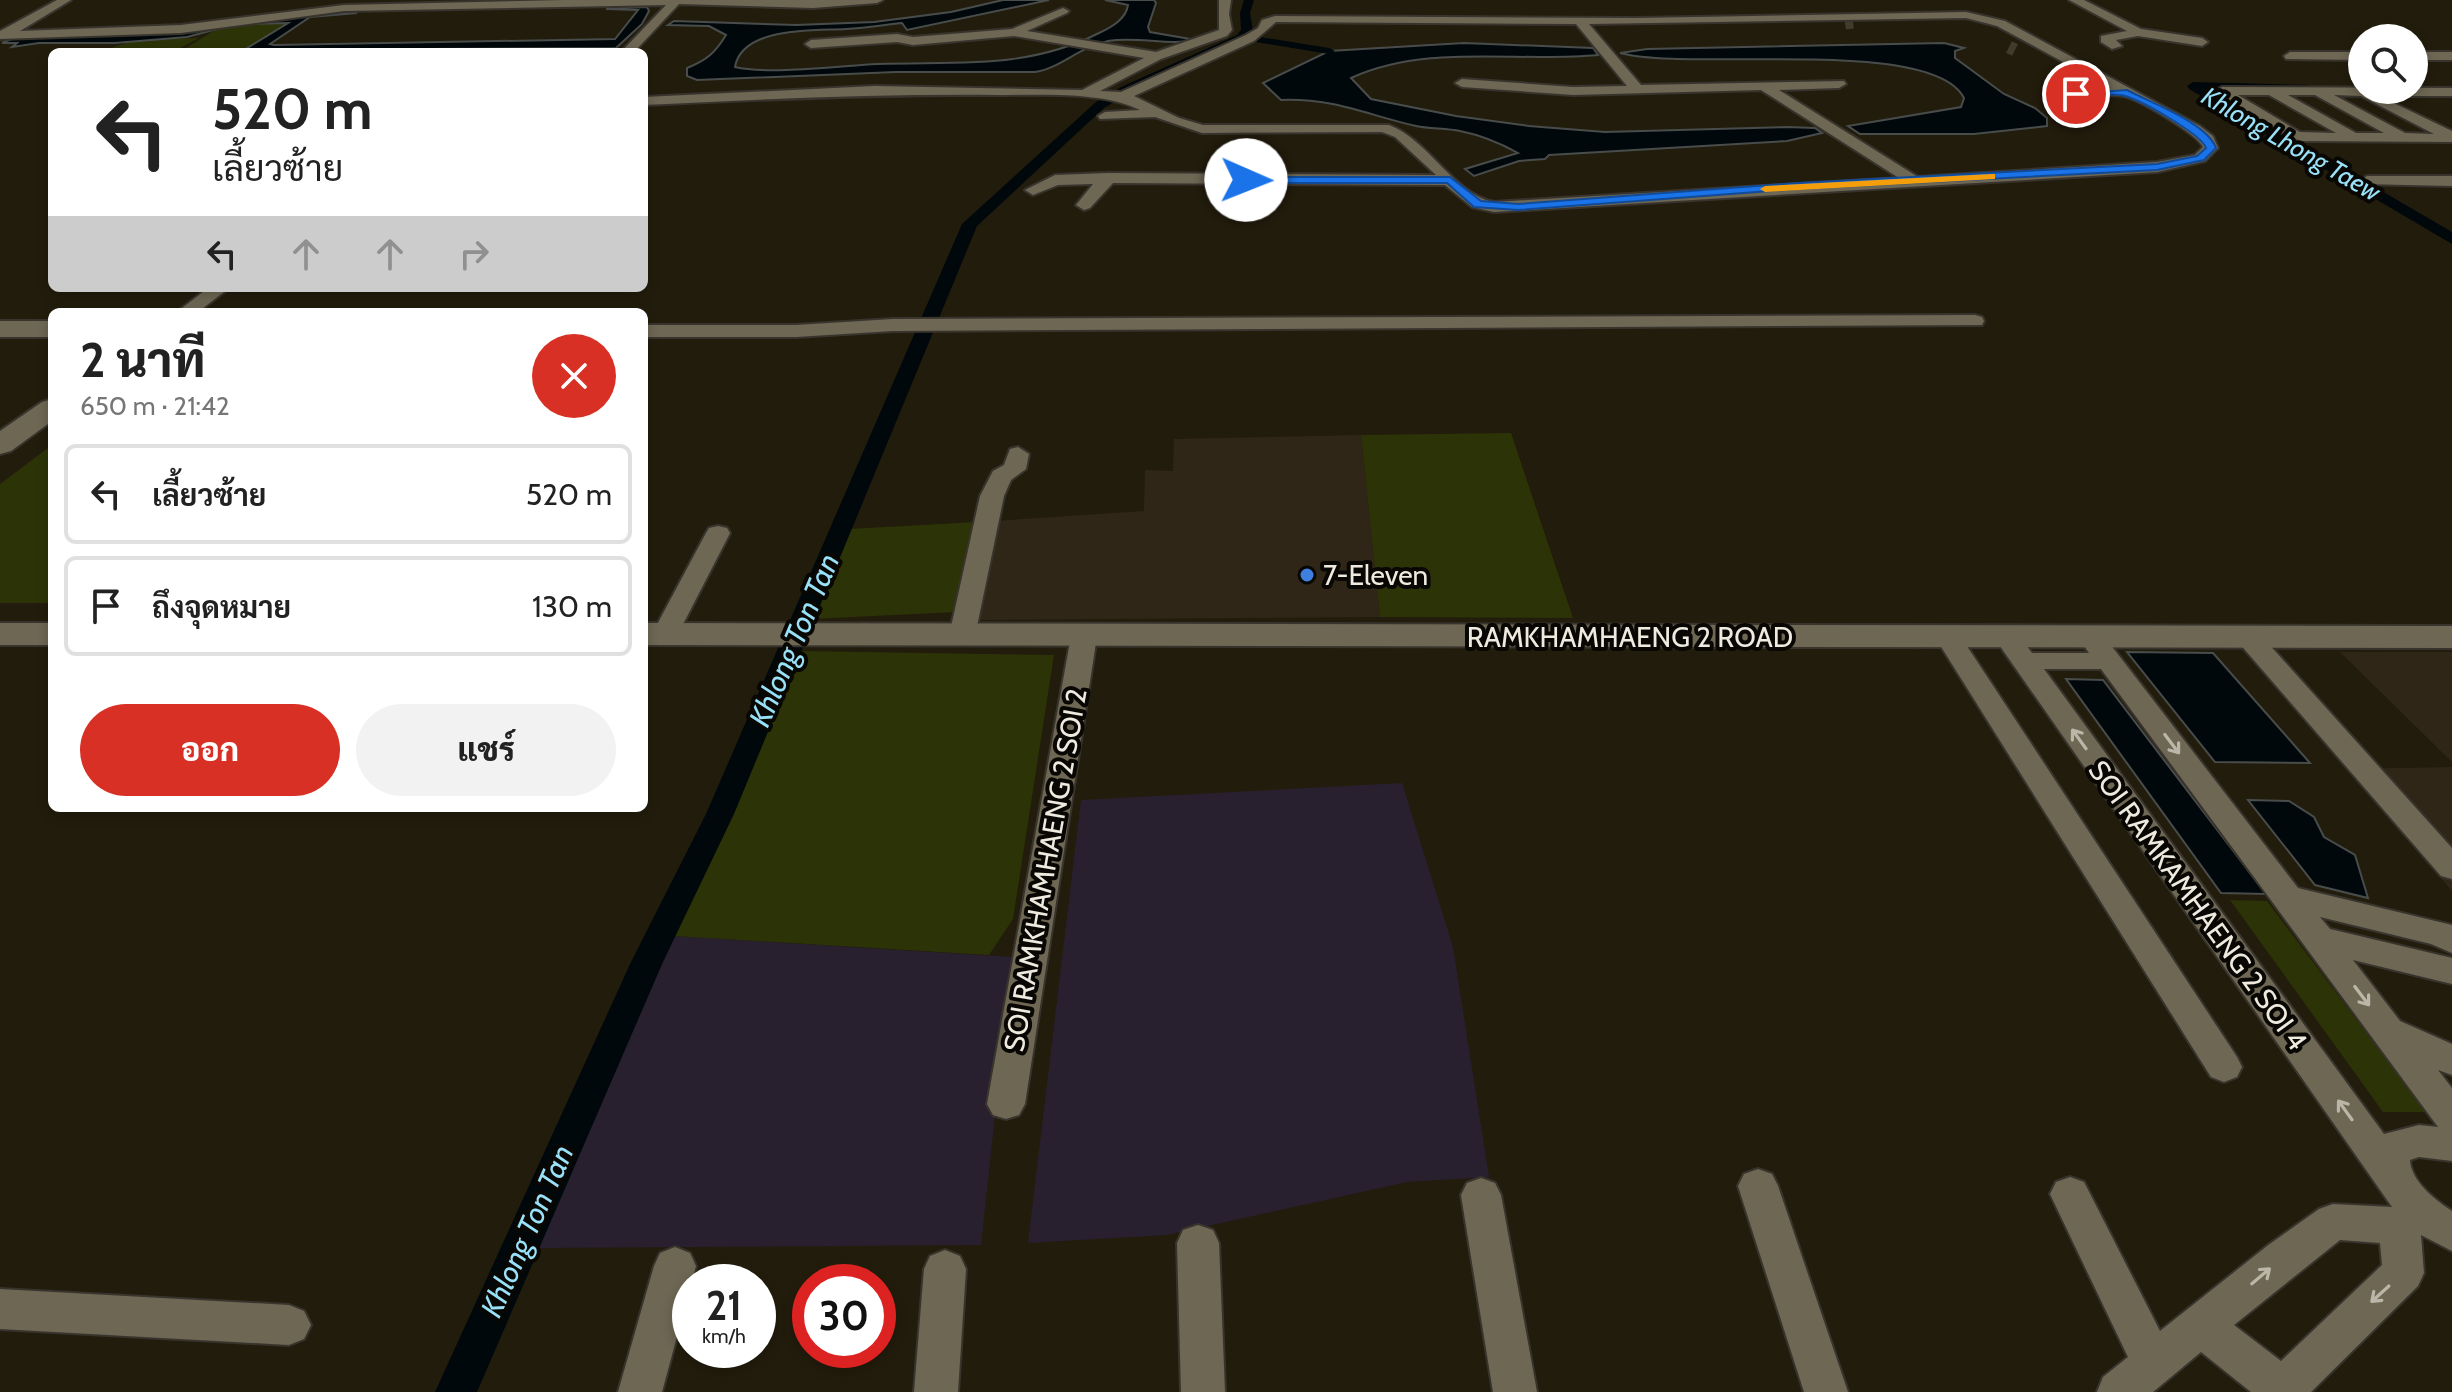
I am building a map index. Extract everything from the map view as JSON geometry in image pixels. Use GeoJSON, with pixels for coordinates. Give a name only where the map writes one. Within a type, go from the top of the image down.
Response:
{"type":"FeatureCollection","features":[{"type":"Feature","properties":{"kind":"main road"},"geometry":{"type":"LineString","coordinates":[[0,329],[48,329]]}},
{"type":"Feature","properties":{"kind":"main road"},"geometry":{"type":"LineString","coordinates":[[0,445],[48,411]]}},
{"type":"Feature","properties":{"kind":"main road"},"geometry":{"type":"LineString","coordinates":[[0,634],[48,634]]}},
{"type":"Feature","properties":{"kind":"main road","name":"RAMKHAMHAENG 2 ROAD"},"geometry":{"type":"LineString","coordinates":[[654,634],[1948,637],[2015,649],[2101,649],[2248,637],[2452,637]]}},
{"type":"Feature","properties":{"kind":"street"},"geometry":{"type":"LineString","coordinates":[[2,35],[65,0]]}},
{"type":"Feature","properties":{"kind":"street"},"geometry":{"type":"LineString","coordinates":[[2,35],[181,29],[315,9],[485,15],[676,1],[751,0],[880,8],[897,38]]}},
{"type":"Feature","properties":{"kind":"street"},"geometry":{"type":"LineString","coordinates":[[1088,94],[1157,56],[1223,33],[1226,30],[1223,14],[1225,0]]}},
{"type":"Feature","properties":{"kind":"street"},"geometry":{"type":"LineString","coordinates":[[2075,0],[2138,32],[2202,42]]}},
{"type":"Feature","properties":{"kind":"street"},"geometry":{"type":"LineString","coordinates":[[631,48],[676,1]]}},
{"type":"Feature","properties":{"kind":"street"},"geometry":{"type":"LineString","coordinates":[[336,22],[365,13],[593,9]]}},
{"type":"Feature","properties":{"kind":"street"},"geometry":{"type":"LineString","coordinates":[[1014,32],[1063,11]]}},
{"type":"Feature","properties":{"kind":"street"},"geometry":{"type":"LineString","coordinates":[[426,22],[443,14]]}},
{"type":"Feature","properties":{"kind":"street"},"geometry":{"type":"LineString","coordinates":[[648,101],[921,89],[1088,94],[1119,96],[1162,116],[1202,129],[1384,128],[1400,134],[1478,204],[1494,207],[2157,167],[2200,158],[2211,148],[2208,139],[2195,129],[1994,20],[1976,16],[1852,21],[1813,18],[1269,21],[1263,30],[1250,38],[1119,96]]}},
{"type":"Feature","properties":{"kind":"street"},"geometry":{"type":"LineString","coordinates":[[1793,26],[1808,23],[1813,18]]}},
{"type":"Feature","properties":{"kind":"street"},"geometry":{"type":"LineString","coordinates":[[1580,21],[1637,89]]}},
{"type":"Feature","properties":{"kind":"street"},"geometry":{"type":"LineString","coordinates":[[811,44],[897,38],[913,41],[1014,32],[1157,56]]}},
{"type":"Feature","properties":{"kind":"street"},"geometry":{"type":"LineString","coordinates":[[2116,46],[2105,39],[2138,32]]}},
{"type":"Feature","properties":{"kind":"street"},"geometry":{"type":"LineString","coordinates":[[2012,45],[2034,41]]}},
{"type":"Feature","properties":{"kind":"street"},"geometry":{"type":"LineString","coordinates":[[2290,56],[2348,56]]}},
{"type":"Feature","properties":{"kind":"street"},"geometry":{"type":"LineString","coordinates":[[2428,56],[2452,56]]}},
{"type":"Feature","properties":{"kind":"street"},"geometry":{"type":"LineString","coordinates":[[1792,85],[1779,77],[1807,73]]}},
{"type":"Feature","properties":{"kind":"street"},"geometry":{"type":"LineString","coordinates":[[1462,83],[1573,91],[1839,84]]}},
{"type":"Feature","properties":{"kind":"street"},"geometry":{"type":"LineString","coordinates":[[1764,86],[1913,180]]}},
{"type":"Feature","properties":{"kind":"street"},"geometry":{"type":"LineString","coordinates":[[1720,87],[1747,104]]}},
{"type":"Feature","properties":{"kind":"street"},"geometry":{"type":"LineString","coordinates":[[1573,91],[1579,97],[1592,101],[1647,101]]}},
{"type":"Feature","properties":{"kind":"street"},"geometry":{"type":"LineString","coordinates":[[2348,91],[2222,91],[2295,135],[2335,138],[2357,145],[2410,138],[2452,138]]}},
{"type":"Feature","properties":{"kind":"street"},"geometry":{"type":"LineString","coordinates":[[2270,91],[2357,145]]}},
{"type":"Feature","properties":{"kind":"street"},"geometry":{"type":"LineString","coordinates":[[2316,91],[2452,156]]}},
{"type":"Feature","properties":{"kind":"street"},"geometry":{"type":"LineString","coordinates":[[2076,94],[2124,92]]}},
{"type":"Feature","properties":{"kind":"street"},"geometry":{"type":"LineString","coordinates":[[2428,92],[2452,92]]}},
{"type":"Feature","properties":{"kind":"street"},"geometry":{"type":"LineString","coordinates":[[2428,101],[2438,106]]}},
{"type":"Feature","properties":{"kind":"street"},"geometry":{"type":"LineString","coordinates":[[2386,104],[2452,138]]}},
{"type":"Feature","properties":{"kind":"street"},"geometry":{"type":"LineString","coordinates":[[1105,116],[1162,116],[1196,112]]}},
{"type":"Feature","properties":{"kind":"street"},"geometry":{"type":"LineString","coordinates":[[1231,130],[1238,122],[1263,121]]}},
{"type":"Feature","properties":{"kind":"street"},"geometry":{"type":"LineString","coordinates":[[1689,177],[1712,193]]}},
{"type":"Feature","properties":{"kind":"street"},"geometry":{"type":"LineString","coordinates":[[1033,190],[1055,180],[1176,178],[1176,184],[1186,186],[1197,183],[1199,179],[1268,186],[1450,180]]}},
{"type":"Feature","properties":{"kind":"street"},"geometry":{"type":"LineString","coordinates":[[1084,205],[1105,179]]}},
{"type":"Feature","properties":{"kind":"street"},"geometry":{"type":"LineString","coordinates":[[2367,181],[2452,181]]}},
{"type":"Feature","properties":{"kind":"street"},"geometry":{"type":"LineString","coordinates":[[1571,183],[1602,201]]}},
{"type":"Feature","properties":{"kind":"street"},"geometry":{"type":"LineString","coordinates":[[192,308],[214,292]]}},
{"type":"Feature","properties":{"kind":"street"},"geometry":{"type":"LineString","coordinates":[[648,331],[796,331],[893,325],[1975,321]]}},
{"type":"Feature","properties":{"kind":"street"},"geometry":{"type":"LineString","coordinates":[[962,636],[992,496],[1001,476],[1015,469],[1018,454]]}},
{"type":"Feature","properties":{"kind":"street"},"geometry":{"type":"LineString","coordinates":[[654,634],[718,533]]}},
{"type":"Feature","properties":{"kind":"street","name":"SOI RAMKHAMHAENG 2 SOI 2"},"geometry":{"type":"LineString","coordinates":[[1006,1104],[1084,636]]}},
{"type":"Feature","properties":{"kind":"street"},"geometry":{"type":"LineString","coordinates":[[1948,637],[2224,1067]]}},
{"type":"Feature","properties":{"kind":"street"},"geometry":{"type":"LineString","coordinates":[[2248,637],[2452,868]]}},
{"type":"Feature","properties":{"kind":"street","name":"SOI RAMKAMHAENG 2 SOI 4"},"geometry":{"type":"LineString","coordinates":[[2015,649],[2390,1173],[2409,1218],[2452,1233]]}},
{"type":"Feature","properties":{"kind":"street"},"geometry":{"type":"LineString","coordinates":[[2101,649],[2452,1117]]}},
{"type":"Feature","properties":{"kind":"street"},"geometry":{"type":"LineString","coordinates":[[2287,897],[2441,934],[2452,941]]}},
{"type":"Feature","properties":{"kind":"street"},"geometry":{"type":"LineString","coordinates":[[2319,939],[2452,971]]}},
{"type":"Feature","properties":{"kind":"street"},"geometry":{"type":"LineString","coordinates":[[2388,1031],[2452,1060]]}},
{"type":"Feature","properties":{"kind":"street"},"geometry":{"type":"LineString","coordinates":[[2390,1173],[2390,1158],[2397,1147],[2411,1141],[2452,1145]]}},
{"type":"Feature","properties":{"kind":"street"},"geometry":{"type":"LineString","coordinates":[[1758,1186],[1826,1392]]}},
{"type":"Feature","properties":{"kind":"street"},"geometry":{"type":"LineString","coordinates":[[2070,1194],[2153,1363]]}},
{"type":"Feature","properties":{"kind":"street"},"geometry":{"type":"LineString","coordinates":[[1481,1195],[1515,1392]]}},
{"type":"Feature","properties":{"kind":"street"},"geometry":{"type":"LineString","coordinates":[[2119,1392],[2282,1259],[2333,1222],[2409,1218],[2403,1273],[2357,1315],[2285,1390],[2201,1326]]}},
{"type":"Feature","properties":{"kind":"street"},"geometry":{"type":"LineString","coordinates":[[1198,1243],[1203,1392]]}},
{"type":"Feature","properties":{"kind":"street"},"geometry":{"type":"LineString","coordinates":[[936,1392],[945,1269]]}},
{"type":"Feature","properties":{"kind":"street"},"geometry":{"type":"LineString","coordinates":[[640,1392],[672,1277]]}},
{"type":"Feature","properties":{"kind":"street"},"geometry":{"type":"LineString","coordinates":[[0,1309],[289,1325]]}},
{"type":"Feature","properties":{"kind":"shaded area"},"geometry":{"type":"Polygon","coordinates":[[[1003,0],[1049,0],[907,30],[902,23],[782,33],[751,44],[741,54],[735,67],[785,70],[1018,58],[1072,45],[1113,25],[1128,5],[1105,0],[1154,0],[1156,3],[1148,27],[1150,32],[1196,40],[1108,41],[1035,72],[896,72],[697,80],[687,76],[687,68],[710,55],[726,35],[709,26],[668,25],[674,21],[796,25],[874,22],[951,12],[1003,0]]]}},
{"type":"Feature","properties":{"kind":"shaded area"},"geometry":{"type":"Polygon","coordinates":[[[647,7],[649,11],[642,24],[616,48],[247,48],[288,23],[235,24],[311,13],[357,13],[310,17],[270,44],[274,45],[615,39],[638,10],[606,9],[647,7]]]}},
{"type":"Feature","properties":{"kind":"shaded area"},"geometry":{"type":"Polygon","coordinates":[[[217,29],[187,37],[115,43],[39,43],[12,47],[17,43],[2,43],[16,37],[217,29]]]}},
{"type":"Feature","properties":{"kind":"shaded area"},"geometry":{"type":"Polygon","coordinates":[[[1464,43],[1593,48],[1598,55],[1441,57],[1380,67],[1351,78],[1371,99],[1456,116],[1529,126],[1605,132],[1787,127],[1815,128],[1822,133],[1787,141],[1549,155],[1545,159],[1519,161],[1474,176],[1465,169],[1518,153],[1460,131],[1416,126],[1335,104],[1281,100],[1263,83],[1329,51],[1464,43]]]}},
{"type":"Feature","properties":{"kind":"shaded area"},"geometry":{"type":"Polygon","coordinates":[[[1944,43],[1964,48],[1955,51],[1955,58],[2004,94],[2035,108],[2047,118],[2047,126],[1974,134],[1860,134],[1848,126],[1961,107],[1964,98],[1943,79],[1907,67],[1806,59],[1654,58],[1620,53],[1647,49],[1944,43]]]}},
{"type":"Feature","properties":{"kind":"shaded area"},"geometry":{"type":"Polygon","coordinates":[[[1361,435],[1380,617],[976,620],[994,521],[1144,511],[1145,470],[1173,471],[1174,439],[1361,435]]]}},
{"type":"Feature","properties":{"kind":"shaded area"},"geometry":{"type":"Polygon","coordinates":[[[2127,652],[2213,653],[2310,763],[2215,762],[2127,652]]]}},
{"type":"Feature","properties":{"kind":"shaded area"},"geometry":{"type":"Polygon","coordinates":[[[2340,652],[2452,652],[2452,762],[2340,652]]]}},
{"type":"Feature","properties":{"kind":"shaded area"},"geometry":{"type":"Polygon","coordinates":[[[2066,679],[2103,680],[2266,894],[2221,893],[2066,679]]]}},
{"type":"Feature","properties":{"kind":"shaded area"},"geometry":{"type":"Polygon","coordinates":[[[2452,767],[2452,891],[2348,769],[2452,767]]]}},
{"type":"Feature","properties":{"kind":"shaded area"},"geometry":{"type":"Polygon","coordinates":[[[1402,783],[1453,947],[1489,1177],[1407,1182],[1167,1235],[1028,1243],[1081,800],[1402,783]]]}},
{"type":"Feature","properties":{"kind":"shaded area"},"geometry":{"type":"Polygon","coordinates":[[[2248,800],[2289,801],[2314,817],[2324,837],[2355,855],[2368,898],[2315,885],[2248,800]]]}},
{"type":"Feature","properties":{"kind":"shaded area"},"geometry":{"type":"Polygon","coordinates":[[[674,936],[1012,957],[981,1245],[534,1248],[674,936]]]}},
{"type":"Feature","properties":{"kind":"green space"},"geometry":{"type":"Polygon","coordinates":[[[276,21],[288,23],[247,48],[186,48],[220,27],[276,21]]]}},
{"type":"Feature","properties":{"kind":"green space"},"geometry":{"type":"Polygon","coordinates":[[[199,38],[181,48],[111,48],[136,40],[199,38]]]}},
{"type":"Feature","properties":{"kind":"green space"},"geometry":{"type":"Polygon","coordinates":[[[1511,433],[1573,618],[1380,617],[1361,435],[1511,433]]]}},
{"type":"Feature","properties":{"kind":"green space"},"geometry":{"type":"Polygon","coordinates":[[[48,448],[48,603],[0,603],[0,484],[48,448]]]}},
{"type":"Feature","properties":{"kind":"green space"},"geometry":{"type":"Polygon","coordinates":[[[976,522],[956,612],[812,619],[849,529],[976,522]]]}},
{"type":"Feature","properties":{"kind":"green space"},"geometry":{"type":"Polygon","coordinates":[[[801,651],[1054,655],[1013,919],[989,955],[674,936],[801,651]]]}},
{"type":"Feature","properties":{"kind":"green space"},"geometry":{"type":"Polygon","coordinates":[[[2230,900],[2267,901],[2426,1112],[2383,1112],[2230,900]]]}},
{"type":"Feature","properties":{"kind":"waterway","name":"Khlong Ton Tan"},"geometry":{"type":"LineString","coordinates":[[456,1392],[647,962],[720,814],[970,224],[1100,105],[1125,90],[1241,37],[1247,31],[1245,13],[1249,0]]}},
{"type":"Feature","properties":{"kind":"waterway"},"geometry":{"type":"LineString","coordinates":[[1260,40],[1329,51]]}},
{"type":"Feature","properties":{"kind":"waterway","name":"Khlong Lhong Taew"},"geometry":{"type":"LineString","coordinates":[[2305,88],[2193,86],[2452,239]]}},
{"type":"Feature","properties":{"kind":"tunnel"},"geometry":{"type":"LineString","coordinates":[[1845,23],[1853,22]]}},
{"type":"Feature","properties":{"kind":"tunnel"},"geometry":{"type":"LineString","coordinates":[[2009,47],[2015,50]]}},
{"type":"Feature","properties":{"kind":"slow traffic"},"geometry":{"type":"LineString","coordinates":[[1765,189],[1992,177]]}},
{"type":"Feature","properties":{"kind":"place","name":"7-Eleven"},"geometry":{"type":"Point","coordinates":[1307,575]}},
{"type":"Feature","properties":{"kind":"route"},"geometry":{"type":"LineString","coordinates":[[1246,180],[1450,180],[1478,204],[1518,207],[1798,186],[2157,167],[2200,158],[2211,148],[2208,139],[2195,129],[2124,92],[2076,94]]}}]}
